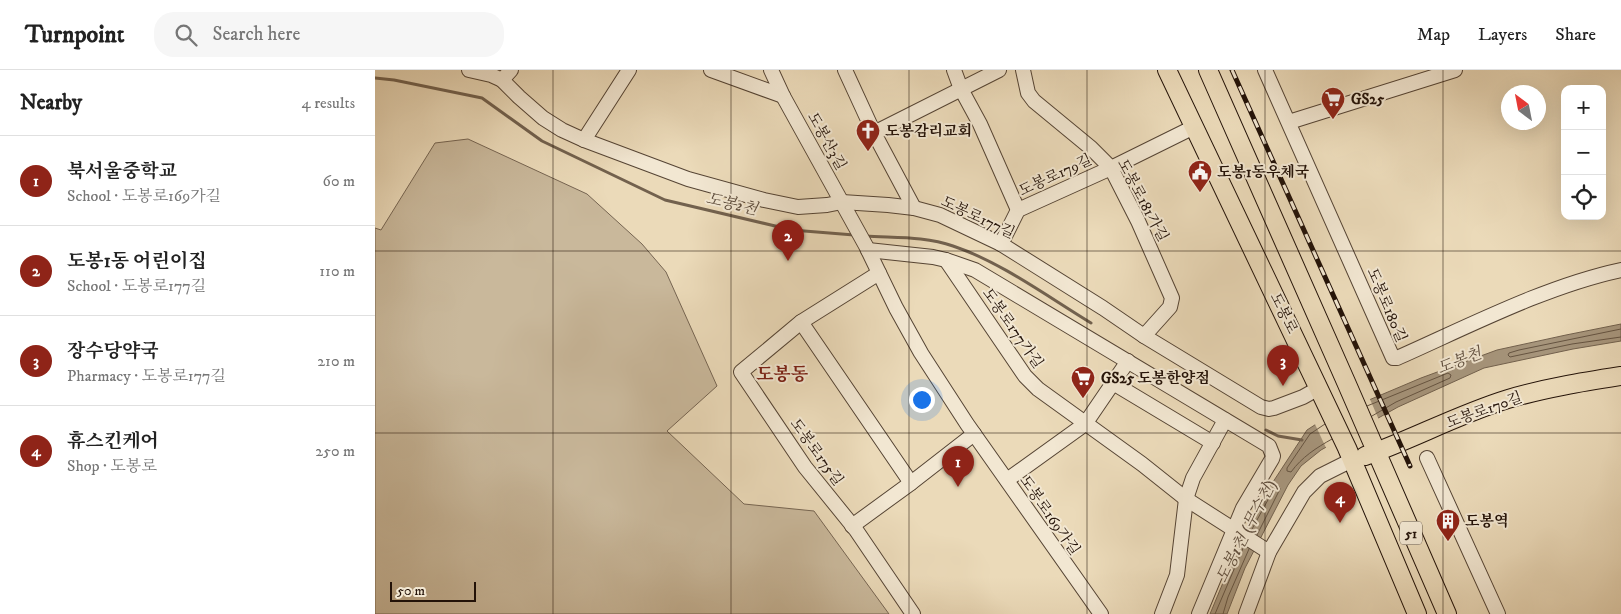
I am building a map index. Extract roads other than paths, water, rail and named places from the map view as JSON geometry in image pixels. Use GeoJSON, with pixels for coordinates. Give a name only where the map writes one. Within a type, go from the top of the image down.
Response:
{"type":"FeatureCollection","features":[{"type":"Feature","properties":{"kind":"main road","name":"도봉로"},"geometry":{"type":"LineString","coordinates":[[1167,70],[1350,454],[1417,614]]}},
{"type":"Feature","properties":{"kind":"main road","name":"도봉로"},"geometry":{"type":"LineString","coordinates":[[1208,70],[1447,614]]}},
{"type":"Feature","properties":{"kind":"main road","name":"도봉로170길"},"geometry":{"type":"LineString","coordinates":[[1350,454],[1507,400],[1560,386],[1621,376]]}},
{"type":"Feature","properties":{"kind":"street","name":"도봉로177길"},"geometry":{"type":"LineString","coordinates":[[469,70],[491,75],[506,75],[519,98],[543,118],[562,130],[688,179],[797,207],[827,205],[914,208],[940,215],[1001,244],[1144,336],[1265,409],[1274,408],[1321,391]]}},
{"type":"Feature","properties":{"kind":"street"},"geometry":{"type":"LineString","coordinates":[[584,140],[629,70]]}},
{"type":"Feature","properties":{"kind":"street"},"geometry":{"type":"LineString","coordinates":[[711,70],[783,96]]}},
{"type":"Feature","properties":{"kind":"street","name":"도봉산3길"},"geometry":{"type":"LineString","coordinates":[[771,70],[783,96],[867,248]]}},
{"type":"Feature","properties":{"kind":"street"},"geometry":{"type":"LineString","coordinates":[[845,70],[874,133],[914,208]]}},
{"type":"Feature","properties":{"kind":"street"},"geometry":{"type":"LineString","coordinates":[[954,70],[961,89],[980,124],[1018,210]]}},
{"type":"Feature","properties":{"kind":"street"},"geometry":{"type":"LineString","coordinates":[[874,133],[999,70]]}},
{"type":"Feature","properties":{"kind":"street","name":"도봉로181가길"},"geometry":{"type":"LineString","coordinates":[[1023,70],[1028,93],[1034,101],[1091,148],[1111,168],[1138,221],[1171,298],[1170,308],[1144,336]]}},
{"type":"Feature","properties":{"kind":"street","name":"도봉로180길"},"geometry":{"type":"LineString","coordinates":[[1265,70],[1390,355],[1394,358],[1535,298],[1591,278],[1621,270]]}},
{"type":"Feature","properties":{"kind":"street"},"geometry":{"type":"LineString","coordinates":[[1289,122],[1455,70]]}},
{"type":"Feature","properties":{"kind":"street","name":"도봉로179길"},"geometry":{"type":"LineString","coordinates":[[1001,244],[1018,210],[1111,168],[1194,126]]}},
{"type":"Feature","properties":{"kind":"street"},"geometry":{"type":"LineString","coordinates":[[867,248],[947,260],[975,270],[1269,446],[1273,456],[1243,508],[1199,614]]}},
{"type":"Feature","properties":{"kind":"street","name":"도봉로169가길"},"geometry":{"type":"LineString","coordinates":[[867,248],[921,353],[973,434],[1101,614]]}},
{"type":"Feature","properties":{"kind":"street","name":"도봉로177가길"},"geometry":{"type":"LineString","coordinates":[[947,260],[1025,376],[1037,389],[1186,499],[1267,550]]}},
{"type":"Feature","properties":{"kind":"street","name":"도봉로175길"},"geometry":{"type":"LineString","coordinates":[[879,273],[801,322],[741,372],[805,467],[852,526],[913,614]]}},
{"type":"Feature","properties":{"kind":"street"},"geometry":{"type":"LineString","coordinates":[[801,322],[911,483]]}},
{"type":"Feature","properties":{"kind":"street"},"geometry":{"type":"LineString","coordinates":[[1007,480],[1085,424],[1128,361]]}},
{"type":"Feature","properties":{"kind":"street"},"geometry":{"type":"LineString","coordinates":[[1113,383],[1213,443]]}},
{"type":"Feature","properties":{"kind":"street"},"geometry":{"type":"LineString","coordinates":[[1162,614],[1177,575],[1186,499],[1193,478],[1225,420]]}},
{"type":"Feature","properties":{"kind":"street"},"geometry":{"type":"LineString","coordinates":[[852,526],[973,434]]}},
{"type":"Feature","properties":{"kind":"street"},"geometry":{"type":"LineString","coordinates":[[1246,614],[1267,550],[1310,485],[1319,476],[1350,454]]}},
{"type":"Feature","properties":{"kind":"street"},"geometry":{"type":"LineString","coordinates":[[1427,458],[1498,614]]}},
{"type":"Feature","properties":{"kind":"water","name":"도봉천"},"geometry":{"type":"Polygon","coordinates":[[[1621,324],[1621,341],[1484,368],[1398,407],[1321,450],[1301,466],[1288,485],[1245,568],[1227,614],[1210,614],[1251,520],[1271,485],[1307,430],[1324,419],[1421,378],[1497,350],[1621,324]]]}},
{"type":"Feature","properties":{"kind":"waterway","name":"도봉2천"},"geometry":{"type":"LineString","coordinates":[[375,78],[394,80],[482,98],[542,141],[665,200],[792,230],[854,235]]}},
{"type":"Feature","properties":{"kind":"waterway","name":"도봉2천"},"geometry":{"type":"LineString","coordinates":[[865,236],[932,240],[953,246],[989,261],[1091,323]]}},
{"type":"Feature","properties":{"kind":"waterway","name":"도봉2천"},"geometry":{"type":"LineString","coordinates":[[1266,430],[1278,436],[1302,440]]}},
{"type":"Feature","properties":{"kind":"railway"},"geometry":{"type":"LineString","coordinates":[[1232,70],[1410,466]]}},
{"type":"Feature","properties":{"kind":"place","name":"GS25"},"geometry":{"type":"Point","coordinates":[1333,120]}},
{"type":"Feature","properties":{"kind":"place","name":"도봉감리교회"},"geometry":{"type":"Point","coordinates":[868,152]}},
{"type":"Feature","properties":{"kind":"place","name":"도봉1동우체국"},"geometry":{"type":"Point","coordinates":[1200,193]}},
{"type":"Feature","properties":{"kind":"place","name":"도봉1동 어린이집"},"geometry":{"type":"Point","coordinates":[788,261]}},
{"type":"Feature","properties":{"kind":"place","name":"장수당약국"},"geometry":{"type":"Point","coordinates":[1283,386]}},
{"type":"Feature","properties":{"kind":"place","name":"GS25 도봉한양점"},"geometry":{"type":"Point","coordinates":[1083,399]}},
{"type":"Feature","properties":{"kind":"place","name":"북서울중학교"},"geometry":{"type":"Point","coordinates":[958,487]}},
{"type":"Feature","properties":{"kind":"place","name":"휴스킨케어"},"geometry":{"type":"Point","coordinates":[1340,523]}},
{"type":"Feature","properties":{"kind":"place","name":"도봉역"},"geometry":{"type":"Point","coordinates":[1448,542]}},
{"type":"Feature","properties":{"kind":"district","name":"도봉동"},"geometry":{"type":"Point","coordinates":[782,374]}},
{"type":"Feature","properties":{"kind":"water label","name":"도봉1천 (무수천)"},"geometry":{"type":"Point","coordinates":[1245,531]}}]}
